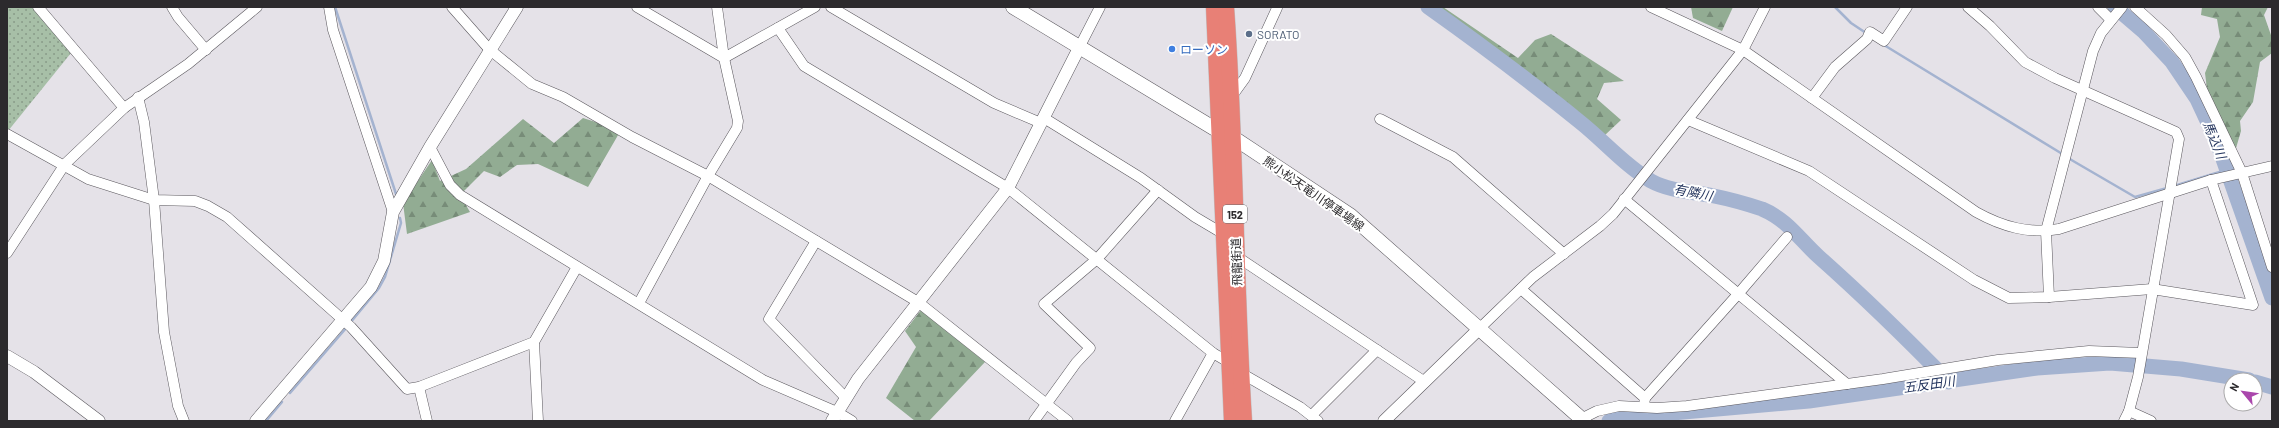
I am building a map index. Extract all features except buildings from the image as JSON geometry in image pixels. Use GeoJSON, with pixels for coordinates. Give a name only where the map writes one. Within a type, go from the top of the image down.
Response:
{"type":"FeatureCollection","features":[{"type":"Feature","properties":{"kind":"highway","name":"飛龍街道"},"geometry":{"type":"LineString","coordinates":[[1214,7],[1227,135],[1236,256],[1235,368],[1232,421]]}},
{"type":"Feature","properties":{"kind":"highway","name":"飛龍街道"},"geometry":{"type":"LineString","coordinates":[[1226,7],[1232,96],[1227,135],[1222,233],[1235,368],[1244,421]]}},
{"type":"Feature","properties":{"kind":"main road","name":"熊小松天竜川停車場線"},"geometry":{"type":"LineString","coordinates":[[1013,7],[1227,135],[1350,216],[1480,328],[1583,420]]}},
{"type":"Feature","properties":{"kind":"street"},"geometry":{"type":"LineString","coordinates":[[38,7],[124,108]]}},
{"type":"Feature","properties":{"kind":"street"},"geometry":{"type":"LineString","coordinates":[[172,7],[178,17],[206,50]]}},
{"type":"Feature","properties":{"kind":"street"},"geometry":{"type":"LineString","coordinates":[[7,253],[65,164],[124,108],[188,64],[257,7]]}},
{"type":"Feature","properties":{"kind":"street"},"geometry":{"type":"LineString","coordinates":[[329,7],[333,30],[393,212]]}},
{"type":"Feature","properties":{"kind":"street"},"geometry":{"type":"LineString","coordinates":[[452,7],[489,49],[532,84],[544,90],[563,96],[632,137],[708,176],[918,302],[1068,421]]}},
{"type":"Feature","properties":{"kind":"street"},"geometry":{"type":"LineString","coordinates":[[256,421],[346,323],[371,286],[384,261],[393,212],[430,146],[489,49],[517,7]]}},
{"type":"Feature","properties":{"kind":"street"},"geometry":{"type":"LineString","coordinates":[[637,7],[724,58]]}},
{"type":"Feature","properties":{"kind":"street"},"geometry":{"type":"LineString","coordinates":[[639,303],[708,176],[737,128],[738,121],[724,58],[717,7]]}},
{"type":"Feature","properties":{"kind":"street"},"geometry":{"type":"LineString","coordinates":[[724,58],[815,7]]}},
{"type":"Feature","properties":{"kind":"street"},"geometry":{"type":"LineString","coordinates":[[831,7],[994,103],[1043,121],[1141,178],[1222,233]]}},
{"type":"Feature","properties":{"kind":"street"},"geometry":{"type":"LineString","coordinates":[[834,416],[845,397],[1008,188],[1100,7]]}},
{"type":"Feature","properties":{"kind":"street"},"geometry":{"type":"LineString","coordinates":[[1232,96],[1245,78],[1275,7]]}},
{"type":"Feature","properties":{"kind":"street"},"geometry":{"type":"LineString","coordinates":[[1652,7],[1743,50],[1976,212],[1992,221],[2012,228],[2046,231],[2211,180],[2272,166]]}},
{"type":"Feature","properties":{"kind":"street"},"geometry":{"type":"LineString","coordinates":[[1384,421],[1521,288],[1600,226],[1649,169],[1743,50],[1765,7]]}},
{"type":"Feature","properties":{"kind":"street"},"geometry":{"type":"LineString","coordinates":[[1812,98],[1835,67],[1868,36],[1884,41],[1907,7]]}},
{"type":"Feature","properties":{"kind":"street"},"geometry":{"type":"LineString","coordinates":[[1968,7],[1990,26],[2025,62],[2083,91],[2176,132],[2179,139],[2138,376],[2130,412],[2124,421]]}},
{"type":"Feature","properties":{"kind":"street"},"geometry":{"type":"LineString","coordinates":[[2098,7],[2112,19]]}},
{"type":"Feature","properties":{"kind":"street"},"geometry":{"type":"LineString","coordinates":[[2049,297],[2046,231],[2094,51],[2101,33],[2122,7]]}},
{"type":"Feature","properties":{"kind":"street"},"geometry":{"type":"LineString","coordinates":[[2135,7],[2166,35],[2185,57],[2240,174],[2272,267]]}},
{"type":"Feature","properties":{"kind":"street"},"geometry":{"type":"LineString","coordinates":[[778,28],[804,66],[1008,188],[1213,353],[1315,418],[1377,350]]}},
{"type":"Feature","properties":{"kind":"street"},"geometry":{"type":"LineString","coordinates":[[138,97],[144,122],[154,200],[164,332],[178,406],[184,421]]}},
{"type":"Feature","properties":{"kind":"street"},"geometry":{"type":"LineString","coordinates":[[1380,119],[1453,157],[1564,254]]}},
{"type":"Feature","properties":{"kind":"street"},"geometry":{"type":"LineString","coordinates":[[1688,120],[1809,171],[1974,280],[2009,298],[2049,297],[2152,289],[2253,305],[2211,180]]}},
{"type":"Feature","properties":{"kind":"street"},"geometry":{"type":"LineString","coordinates":[[7,134],[65,164],[88,179],[154,200],[195,201],[208,206],[227,218],[346,323],[408,389],[419,387],[534,342]]}},
{"type":"Feature","properties":{"kind":"street"},"geometry":{"type":"LineString","coordinates":[[430,146],[450,185],[460,195],[763,380],[834,416],[852,421]]}},
{"type":"Feature","properties":{"kind":"street"},"geometry":{"type":"LineString","coordinates":[[1034,421],[1076,363],[1090,348],[1044,304],[1097,259],[1158,190]]}},
{"type":"Feature","properties":{"kind":"street"},"geometry":{"type":"LineString","coordinates":[[1624,199],[1848,384]]}},
{"type":"Feature","properties":{"kind":"street"},"geometry":{"type":"LineString","coordinates":[[1583,420],[1612,407],[1645,402],[1740,294],[1787,237]]}},
{"type":"Feature","properties":{"kind":"street"},"geometry":{"type":"LineString","coordinates":[[816,241],[770,319],[845,397]]}},
{"type":"Feature","properties":{"kind":"street"},"geometry":{"type":"LineString","coordinates":[[1236,256],[1425,382]]}},
{"type":"Feature","properties":{"kind":"street"},"geometry":{"type":"LineString","coordinates":[[538,421],[534,342],[577,267]]}},
{"type":"Feature","properties":{"kind":"street"},"geometry":{"type":"LineString","coordinates":[[1521,288],[1645,402],[1657,408],[1687,406],[1848,384],[1945,370],[1998,360],[2089,351],[2141,352]]}},
{"type":"Feature","properties":{"kind":"street"},"geometry":{"type":"LineString","coordinates":[[1175,421],[1213,353]]}},
{"type":"Feature","properties":{"kind":"street"},"geometry":{"type":"LineString","coordinates":[[7,356],[34,372],[99,421]]}},
{"type":"Feature","properties":{"kind":"street"},"geometry":{"type":"LineString","coordinates":[[419,387],[427,421]]}},
{"type":"Feature","properties":{"kind":"street"},"geometry":{"type":"LineString","coordinates":[[2130,412],[2151,421]]}},
{"type":"Feature","properties":{"kind":"green space"},"geometry":{"type":"Polygon","coordinates":[[[7,7],[33,7],[71,53],[8,131],[7,7]]]}},
{"type":"Feature","properties":{"kind":"green space"},"geometry":{"type":"Polygon","coordinates":[[[1435,7],[1443,7],[1518,58],[1535,40],[1551,34],[1624,81],[1604,83],[1597,99],[1621,120],[1604,136],[1435,7]]]}},
{"type":"Feature","properties":{"kind":"green space"},"geometry":{"type":"Polygon","coordinates":[[[1691,7],[1733,7],[1722,31],[1693,18],[1691,7]]]}},
{"type":"Feature","properties":{"kind":"green space"},"geometry":{"type":"Polygon","coordinates":[[[2202,7],[2268,7],[2264,15],[2272,38],[2272,53],[2260,62],[2253,102],[2240,121],[2241,131],[2234,155],[2207,89],[2205,73],[2220,37],[2217,19],[2201,15],[2202,7]]]}},
{"type":"Feature","properties":{"kind":"green space"},"geometry":{"type":"Polygon","coordinates":[[[583,118],[621,130],[588,187],[538,164],[517,165],[500,177],[484,171],[460,195],[470,212],[407,234],[403,203],[432,160],[440,181],[466,169],[523,119],[554,143],[583,118]]]}},
{"type":"Feature","properties":{"kind":"green space"},"geometry":{"type":"Polygon","coordinates":[[[921,310],[985,362],[929,421],[915,421],[886,398],[916,347],[905,331],[921,310]]]}},
{"type":"Feature","properties":{"kind":"waterway"},"geometry":{"type":"LineString","coordinates":[[335,7],[396,194]]}},
{"type":"Feature","properties":{"kind":"waterway","name":"有隣川"},"geometry":{"type":"LineString","coordinates":[[1428,7],[1543,92],[1589,129],[1641,175],[1665,187],[1744,203],[1771,213],[1793,230],[1949,382]]}},
{"type":"Feature","properties":{"kind":"waterway"},"geometry":{"type":"LineString","coordinates":[[1835,7],[1851,23],[1866,33]]}},
{"type":"Feature","properties":{"kind":"waterway","name":"馬込川"},"geometry":{"type":"LineString","coordinates":[[2115,7],[2143,31],[2172,62],[2197,99],[2217,142],[2272,298]]}},
{"type":"Feature","properties":{"kind":"waterway"},"geometry":{"type":"LineString","coordinates":[[1884,45],[2064,155]]}},
{"type":"Feature","properties":{"kind":"waterway"},"geometry":{"type":"LineString","coordinates":[[2068,158],[2135,197],[2167,188]]}},
{"type":"Feature","properties":{"kind":"waterway"},"geometry":{"type":"LineString","coordinates":[[2174,186],[2226,170]]}},
{"type":"Feature","properties":{"kind":"waterway"},"geometry":{"type":"LineString","coordinates":[[350,323],[379,288],[385,277],[401,223],[400,218]]}},
{"type":"Feature","properties":{"kind":"waterway"},"geometry":{"type":"LineString","coordinates":[[290,393],[347,327]]}},
{"type":"Feature","properties":{"kind":"waterway","name":"五反田川"},"geometry":{"type":"LineString","coordinates":[[1609,421],[1627,417],[1809,401],[2037,368],[2110,363],[2181,369],[2223,376]]}},
{"type":"Feature","properties":{"kind":"waterway","name":"五反田川"},"geometry":{"type":"LineString","coordinates":[[2263,384],[2272,387]]}},
{"type":"Feature","properties":{"kind":"waterway"},"geometry":{"type":"LineString","coordinates":[[266,421],[282,402]]}},
{"type":"Feature","properties":{"kind":"place","name":"SORATO"},"geometry":{"type":"Point","coordinates":[1249,34]}},
{"type":"Feature","properties":{"kind":"place","name":"ローソン"},"geometry":{"type":"Point","coordinates":[1172,49]}}]}
